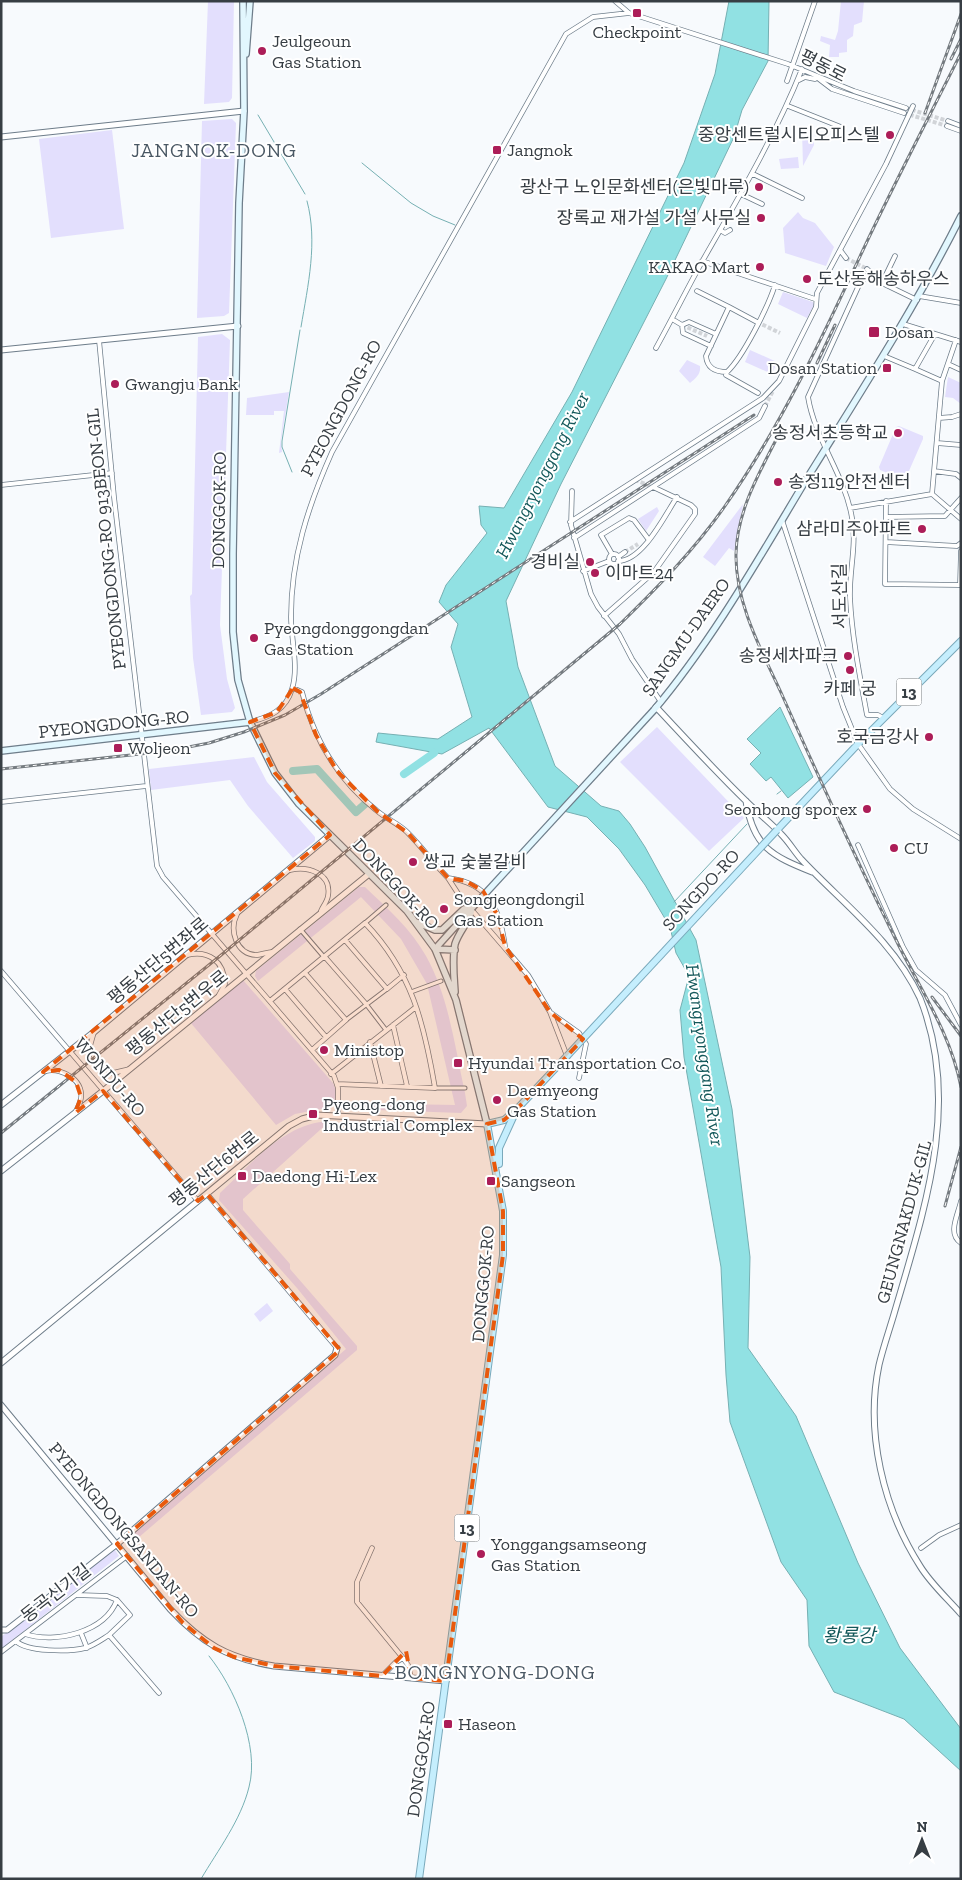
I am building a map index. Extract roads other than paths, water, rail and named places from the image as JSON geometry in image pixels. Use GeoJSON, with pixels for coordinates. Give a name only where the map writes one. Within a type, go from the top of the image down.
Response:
{"type":"FeatureCollection","features":[{"type":"Feature","properties":{"kind":"main road","name":"DONGGOK-RO"},"geometry":{"type":"LineString","coordinates":[[243,1],[244,111],[233,632],[238,680],[250,722],[275,773],[299,804],[416,922],[435,949],[456,1000],[487,1124],[498,1176],[504,1221],[503,1261],[419,1879]]}},
{"type":"Feature","properties":{"kind":"main road","name":"DONGGOK-RO"},"geometry":{"type":"LineString","coordinates":[[244,76],[250,1]]}},
{"type":"Feature","properties":{"kind":"main road","name":"SANGMU-DAERO"},"geometry":{"type":"LineString","coordinates":[[435,949],[655,709],[706,641],[884,356],[918,298],[961,216]]}},
{"type":"Feature","properties":{"kind":"main road","name":"SONGDO-RO"},"geometry":{"type":"LineString","coordinates":[[487,1124],[504,1120],[517,1109],[858,744],[961,641]]}},
{"type":"Feature","properties":{"kind":"main road","name":"PYEONGDONG-RO"},"geometry":{"type":"LineString","coordinates":[[1,751],[250,722]]}},
{"type":"Feature","properties":{"kind":"main road"},"geometry":{"type":"LineString","coordinates":[[416,922],[435,930],[442,930],[464,909],[472,908],[472,915],[460,930],[454,950],[456,1000]]}},
{"type":"Feature","properties":{"kind":"main road"},"geometry":{"type":"LineString","coordinates":[[435,949],[454,950]]}},
{"type":"Feature","properties":{"kind":"main road","name":"13"},"geometry":{"type":"LineString","coordinates":[[498,1176],[499,1148],[517,1109]]}},
{"type":"Feature","properties":{"kind":"street","name":"PYEONGDONG-RO"},"geometry":{"type":"LineString","coordinates":[[615,1],[629,13]]}},
{"type":"Feature","properties":{"kind":"street"},"geometry":{"type":"LineString","coordinates":[[787,81],[789,65],[805,34],[815,1]]}},
{"type":"Feature","properties":{"kind":"street","name":"PYEONGDONG-RO"},"geometry":{"type":"LineString","coordinates":[[250,722],[268,717],[277,712],[287,701],[293,688],[291,617],[296,558],[307,511],[332,452],[562,38],[572,28],[593,17],[629,13],[699,34],[789,65]]}},
{"type":"Feature","properties":{"kind":"street","name":"평동로"},"geometry":{"type":"LineString","coordinates":[[789,65],[802,70],[905,111],[832,89],[818,80],[817,77],[802,70]]}},
{"type":"Feature","properties":{"kind":"street"},"geometry":{"type":"LineString","coordinates":[[656,348],[788,106],[802,70]]}},
{"type":"Feature","properties":{"kind":"street"},"geometry":{"type":"LineString","coordinates":[[796,84],[805,77],[818,80]]}},
{"type":"Feature","properties":{"kind":"street"},"geometry":{"type":"LineString","coordinates":[[788,106],[840,126],[835,132]]}},
{"type":"Feature","properties":{"kind":"street"},"geometry":{"type":"LineString","coordinates":[[570,522],[763,398],[774,389],[816,307],[815,299],[840,248],[854,227],[913,106]]}},
{"type":"Feature","properties":{"kind":"street"},"geometry":{"type":"LineString","coordinates":[[1,137],[244,111]]}},
{"type":"Feature","properties":{"kind":"street"},"geometry":{"type":"LineString","coordinates":[[961,126],[948,124],[961,131]]}},
{"type":"Feature","properties":{"kind":"street"},"geometry":{"type":"LineString","coordinates":[[752,174],[802,198]]}},
{"type":"Feature","properties":{"kind":"street"},"geometry":{"type":"LineString","coordinates":[[741,194],[762,204]]}},
{"type":"Feature","properties":{"kind":"street"},"geometry":{"type":"LineString","coordinates":[[720,230],[725,233],[730,230]]}},
{"type":"Feature","properties":{"kind":"street"},"geometry":{"type":"LineString","coordinates":[[840,248],[841,255],[846,258]]}},
{"type":"Feature","properties":{"kind":"street"},"geometry":{"type":"LineString","coordinates":[[895,256],[882,283],[918,298],[961,303]]}},
{"type":"Feature","properties":{"kind":"street"},"geometry":{"type":"LineString","coordinates":[[702,261],[815,299]]}},
{"type":"Feature","properties":{"kind":"street","name":"서도산길"},"geometry":{"type":"LineString","coordinates":[[882,283],[868,271],[859,285],[808,394],[825,450],[832,460],[850,508],[854,546],[850,598],[856,655],[867,715],[878,715],[884,718]]}},
{"type":"Feature","properties":{"kind":"street"},"geometry":{"type":"LineString","coordinates":[[727,372],[737,362],[775,285]]}},
{"type":"Feature","properties":{"kind":"street"},"geometry":{"type":"LineString","coordinates":[[697,291],[757,322]]}},
{"type":"Feature","properties":{"kind":"street"},"geometry":{"type":"LineString","coordinates":[[727,372],[714,370],[710,367],[706,356],[729,307]]}},
{"type":"Feature","properties":{"kind":"street"},"geometry":{"type":"LineString","coordinates":[[672,319],[682,325]]}},
{"type":"Feature","properties":{"kind":"street"},"geometry":{"type":"LineString","coordinates":[[682,325],[689,322],[716,334]]}},
{"type":"Feature","properties":{"kind":"street"},"geometry":{"type":"LineString","coordinates":[[903,324],[961,342]]}},
{"type":"Feature","properties":{"kind":"street"},"geometry":{"type":"LineString","coordinates":[[682,325],[683,333],[711,346]]}},
{"type":"Feature","properties":{"kind":"street"},"geometry":{"type":"LineString","coordinates":[[1,350],[238,326]]}},
{"type":"Feature","properties":{"kind":"street"},"geometry":{"type":"LineString","coordinates":[[915,369],[935,334]]}},
{"type":"Feature","properties":{"kind":"street","name":"PYEONGDONG-RO 913BEON-GIL"},"geometry":{"type":"LineString","coordinates":[[99,340],[146,786],[157,866],[163,877],[332,1074],[337,1084]]}},
{"type":"Feature","properties":{"kind":"street"},"geometry":{"type":"LineString","coordinates":[[932,494],[942,381],[956,340]]}},
{"type":"Feature","properties":{"kind":"street"},"geometry":{"type":"LineString","coordinates":[[884,356],[942,381]]}},
{"type":"Feature","properties":{"kind":"street"},"geometry":{"type":"LineString","coordinates":[[948,364],[961,370]]}},
{"type":"Feature","properties":{"kind":"street"},"geometry":{"type":"LineString","coordinates":[[727,372],[726,375],[758,393]]}},
{"type":"Feature","properties":{"kind":"street"},"geometry":{"type":"LineString","coordinates":[[574,538],[759,418],[765,406]]}},
{"type":"Feature","properties":{"kind":"street"},"geometry":{"type":"LineString","coordinates":[[939,418],[961,414]]}},
{"type":"Feature","properties":{"kind":"street"},"geometry":{"type":"LineString","coordinates":[[937,444],[961,445]]}},
{"type":"Feature","properties":{"kind":"street"},"geometry":{"type":"LineString","coordinates":[[934,471],[956,474],[961,478]]}},
{"type":"Feature","properties":{"kind":"street"},"geometry":{"type":"LineString","coordinates":[[1,485],[112,473]]}},
{"type":"Feature","properties":{"kind":"street"},"geometry":{"type":"LineString","coordinates":[[604,616],[654,572],[694,517],[694,507],[652,487]]}},
{"type":"Feature","properties":{"kind":"street"},"geometry":{"type":"LineString","coordinates":[[572,491],[570,522],[591,594],[604,616],[620,634],[632,659],[661,702]]}},
{"type":"Feature","properties":{"kind":"street"},"geometry":{"type":"LineString","coordinates":[[850,508],[932,494]]}},
{"type":"Feature","properties":{"kind":"street"},"geometry":{"type":"LineString","coordinates":[[932,494],[961,519]]}},
{"type":"Feature","properties":{"kind":"street"},"geometry":{"type":"LineString","coordinates":[[649,540],[634,520],[629,518],[601,535],[612,554],[624,561],[643,548],[649,540],[676,497]]}},
{"type":"Feature","properties":{"kind":"street"},"geometry":{"type":"LineString","coordinates":[[887,517],[945,516],[961,498]]}},
{"type":"Feature","properties":{"kind":"street"},"geometry":{"type":"LineString","coordinates":[[886,501],[885,584],[960,585],[961,551]]}},
{"type":"Feature","properties":{"kind":"street"},"geometry":{"type":"LineString","coordinates":[[782,520],[843,707],[858,744],[878,773],[900,798],[961,840]]}},
{"type":"Feature","properties":{"kind":"street"},"geometry":{"type":"LineString","coordinates":[[886,542],[957,546],[961,544]]}},
{"type":"Feature","properties":{"kind":"street"},"geometry":{"type":"LineString","coordinates":[[609,561],[614,564],[626,552]]}},
{"type":"Feature","properties":{"kind":"street"},"geometry":{"type":"LineString","coordinates":[[583,571],[609,561],[612,554]]}},
{"type":"Feature","properties":{"kind":"street"},"geometry":{"type":"LineString","coordinates":[[293,688],[302,692],[316,735],[337,771],[370,805],[408,833],[448,878],[459,894],[528,975],[550,1012],[567,1056]]}},
{"type":"Feature","properties":{"kind":"street","name":"GEUNGNAKDUK-GIL"},"geometry":{"type":"LineString","coordinates":[[655,709],[746,801],[778,830],[815,873],[877,933],[901,963],[920,998],[932,1030],[939,1069],[942,1105],[941,1135],[927,1203],[880,1364],[875,1399],[875,1431],[879,1464],[897,1522],[919,1565],[961,1614]]}},
{"type":"Feature","properties":{"kind":"street"},"geometry":{"type":"LineString","coordinates":[[1,802],[146,786]]}},
{"type":"Feature","properties":{"kind":"street"},"geometry":{"type":"LineString","coordinates":[[746,801],[752,829],[774,855],[815,873]]}},
{"type":"Feature","properties":{"kind":"street","name":"평동산단5번좌로"},"geometry":{"type":"LineString","coordinates":[[1,1105],[94,1032],[330,835]]}},
{"type":"Feature","properties":{"kind":"street"},"geometry":{"type":"LineString","coordinates":[[858,845],[903,947],[916,970],[945,995],[961,1024]]}},
{"type":"Feature","properties":{"kind":"street"},"geometry":{"type":"LineString","coordinates":[[288,870],[308,868],[324,878],[328,897],[321,911]]}},
{"type":"Feature","properties":{"kind":"street","name":"평동산단5번우로"},"geometry":{"type":"LineString","coordinates":[[1,1171],[103,1091],[368,874]]}},
{"type":"Feature","properties":{"kind":"street"},"geometry":{"type":"LineString","coordinates":[[448,878],[466,881],[483,891],[498,914],[505,946]]}},
{"type":"Feature","properties":{"kind":"street"},"geometry":{"type":"LineString","coordinates":[[270,1001],[386,905]]}},
{"type":"Feature","properties":{"kind":"street"},"geometry":{"type":"LineString","coordinates":[[238,912],[233,923],[234,938],[243,950],[258,956],[273,952]]}},
{"type":"Feature","properties":{"kind":"street"},"geometry":{"type":"LineString","coordinates":[[365,923],[387,948],[404,975],[416,1007],[435,1088]]}},
{"type":"Feature","properties":{"kind":"street"},"geometry":{"type":"LineString","coordinates":[[300,929],[366,1004],[386,1030]]}},
{"type":"Feature","properties":{"kind":"street"},"geometry":{"type":"LineString","coordinates":[[345,940],[387,988]]}},
{"type":"Feature","properties":{"kind":"street"},"geometry":{"type":"LineString","coordinates":[[186,955],[201,952],[209,955],[219,963],[225,984],[219,995]]}},
{"type":"Feature","properties":{"kind":"street","name":"WONDU-RO"},"geometry":{"type":"LineString","coordinates":[[1,972],[198,1200]]}},
{"type":"Feature","properties":{"kind":"street"},"geometry":{"type":"LineString","coordinates":[[305,973],[346,1020]]}},
{"type":"Feature","properties":{"kind":"street"},"geometry":{"type":"LineString","coordinates":[[312,1050],[326,1036],[404,975]]}},
{"type":"Feature","properties":{"kind":"street"},"geometry":{"type":"LineString","coordinates":[[411,992],[441,980]]}},
{"type":"Feature","properties":{"kind":"street"},"geometry":{"type":"LineString","coordinates":[[285,989],[326,1036]]}},
{"type":"Feature","properties":{"kind":"street"},"geometry":{"type":"LineString","coordinates":[[332,1074],[416,1007]]}},
{"type":"Feature","properties":{"kind":"street"},"geometry":{"type":"LineString","coordinates":[[550,1012],[579,1033],[586,1044],[578,1078]]}},
{"type":"Feature","properties":{"kind":"street"},"geometry":{"type":"LineString","coordinates":[[393,1025],[407,1086]]}},
{"type":"Feature","properties":{"kind":"street"},"geometry":{"type":"LineString","coordinates":[[94,1032],[91,1051],[97,1064],[113,1073],[130,1069]]}},
{"type":"Feature","properties":{"kind":"street"},"geometry":{"type":"LineString","coordinates":[[370,1042],[381,1086]]}},
{"type":"Feature","properties":{"kind":"street"},"geometry":{"type":"LineString","coordinates":[[43,1072],[60,1070],[71,1076],[76,1082],[81,1097],[75,1113]]}},
{"type":"Feature","properties":{"kind":"street"},"geometry":{"type":"LineString","coordinates":[[338,1116],[337,1084],[465,1088]]}},
{"type":"Feature","properties":{"kind":"street","name":"평동산단6번로"},"geometry":{"type":"LineString","coordinates":[[1,1363],[289,1126],[302,1119],[317,1115],[487,1124]]}},
{"type":"Feature","properties":{"kind":"street"},"geometry":{"type":"LineString","coordinates":[[1,1630],[7,1630],[117,1544],[335,1354],[337,1348],[207,1194]]}},
{"type":"Feature","properties":{"kind":"street"},"geometry":{"type":"LineString","coordinates":[[961,1202],[953,1232],[955,1238],[961,1242]]}},
{"type":"Feature","properties":{"kind":"street","name":"PYEONGDONGSANDAN-RO"},"geometry":{"type":"LineString","coordinates":[[1,1405],[170,1609],[194,1633],[214,1648],[234,1657],[259,1663],[446,1681]]}},
{"type":"Feature","properties":{"kind":"street"},"geometry":{"type":"LineString","coordinates":[[921,1548],[939,1535],[961,1525]]}},
{"type":"Feature","properties":{"kind":"street"},"geometry":{"type":"LineString","coordinates":[[372,1548],[357,1582],[358,1602],[408,1665],[411,1678]]}},
{"type":"Feature","properties":{"kind":"street","name":"동곡신기길"},"geometry":{"type":"LineString","coordinates":[[1,1652],[127,1556]]}},
{"type":"Feature","properties":{"kind":"street"},"geometry":{"type":"LineString","coordinates":[[16,1641],[19,1644],[39,1650],[87,1648],[109,1635],[130,1616],[118,1600],[107,1596],[77,1595]]}},
{"type":"Feature","properties":{"kind":"street"},"geometry":{"type":"LineString","coordinates":[[25,1634],[43,1638],[81,1634],[110,1615],[118,1600]]}},
{"type":"Feature","properties":{"kind":"street"},"geometry":{"type":"LineString","coordinates":[[81,1634],[87,1648]]}},
{"type":"Feature","properties":{"kind":"street"},"geometry":{"type":"LineString","coordinates":[[109,1635],[159,1693]]}},
{"type":"Feature","properties":{"kind":"street"},"geometry":{"type":"LineString","coordinates":[[382,1676],[396,1662],[403,1658]]}},
{"type":"Feature","properties":{"kind":"water","name":"황룡강"},"geometry":{"type":"Polygon","coordinates":[[[729,1],[769,1],[768,61],[742,110],[734,137],[666,279],[561,484],[506,601],[518,667],[555,766],[601,806],[619,811],[630,824],[645,847],[696,940],[732,1109],[750,1257],[748,1348],[796,1416],[858,1563],[900,1648],[961,1729],[961,1771],[904,1719],[834,1692],[809,1646],[807,1600],[781,1562],[730,1422],[721,1267],[684,1057],[680,1010],[689,976],[676,953],[670,927],[645,885],[619,849],[587,817],[548,807],[489,728],[442,754],[376,742],[378,733],[438,739],[472,717],[451,647],[458,624],[439,602],[446,585],[487,533],[481,525],[479,506],[504,508],[572,392],[684,163],[715,74],[729,1]]]}},
{"type":"Feature","properties":{"kind":"water"},"geometry":{"type":"Polygon","coordinates":[[[780,707],[813,777],[788,798],[771,777],[766,781],[750,764],[761,753],[747,739],[780,707]]]}},
{"type":"Feature","properties":{"kind":"waterway"},"geometry":{"type":"LineString","coordinates":[[258,115],[305,194]]}},
{"type":"Feature","properties":{"kind":"waterway"},"geometry":{"type":"LineString","coordinates":[[362,163],[411,203],[433,216],[455,225]]}},
{"type":"Feature","properties":{"kind":"waterway"},"geometry":{"type":"LineString","coordinates":[[301,327],[312,248],[312,232],[307,201]]}},
{"type":"Feature","properties":{"kind":"waterway"},"geometry":{"type":"LineString","coordinates":[[292,472],[282,447],[282,441],[300,330]]}},
{"type":"Feature","properties":{"kind":"waterway"},"geometry":{"type":"LineString","coordinates":[[404,774],[434,753]]}},
{"type":"Feature","properties":{"kind":"waterway"},"geometry":{"type":"LineString","coordinates":[[293,771],[317,769],[356,812],[365,804]]}},
{"type":"Feature","properties":{"kind":"waterway"},"geometry":{"type":"LineString","coordinates":[[777,794],[781,791]]}},
{"type":"Feature","properties":{"kind":"waterway"},"geometry":{"type":"LineString","coordinates":[[674,902],[747,824]]}},
{"type":"Feature","properties":{"kind":"waterway"},"geometry":{"type":"LineString","coordinates":[[201,1879],[241,1811],[249,1787],[251,1771],[248,1736],[236,1700],[209,1656]]}},
{"type":"Feature","properties":{"kind":"tunnel"},"geometry":{"type":"LineString","coordinates":[[906,108],[948,121]]}},
{"type":"Feature","properties":{"kind":"tunnel"},"geometry":{"type":"LineString","coordinates":[[904,113],[947,126]]}},
{"type":"Feature","properties":{"kind":"tunnel"},"geometry":{"type":"LineString","coordinates":[[846,258],[867,269]]}},
{"type":"Feature","properties":{"kind":"tunnel"},"geometry":{"type":"LineString","coordinates":[[757,322],[780,333]]}},
{"type":"Feature","properties":{"kind":"tunnel"},"geometry":{"type":"LineString","coordinates":[[682,325],[707,336]]}},
{"type":"Feature","properties":{"kind":"tunnel"},"geometry":{"type":"LineString","coordinates":[[765,406],[773,391]]}},
{"type":"Feature","properties":{"kind":"tunnel"},"geometry":{"type":"LineString","coordinates":[[635,480],[651,486]]}},
{"type":"Feature","properties":{"kind":"tunnel"},"geometry":{"type":"LineString","coordinates":[[625,552],[638,544]]}},
{"type":"Feature","properties":{"kind":"railway"},"geometry":{"type":"LineString","coordinates":[[925,113],[961,14]]}},
{"type":"Feature","properties":{"kind":"railway"},"geometry":{"type":"LineString","coordinates":[[951,59],[961,39]]}},
{"type":"Feature","properties":{"kind":"railway"},"geometry":{"type":"LineString","coordinates":[[1,1133],[220,956],[620,624],[676,567],[725,506],[764,445],[800,381],[961,53]]}},
{"type":"Feature","properties":{"kind":"railway"},"geometry":{"type":"LineString","coordinates":[[817,363],[835,325]]}},
{"type":"Feature","properties":{"kind":"railway"},"geometry":{"type":"LineString","coordinates":[[1,769],[168,751],[209,743],[244,732],[285,715],[321,694],[754,415]]}},
{"type":"Feature","properties":{"kind":"railway"},"geometry":{"type":"LineString","coordinates":[[777,438],[750,494],[744,509],[737,538],[737,573],[745,610],[759,646],[854,853],[943,1032],[961,1087]]}},
{"type":"Feature","properties":{"kind":"railway"},"geometry":{"type":"LineString","coordinates":[[932,997],[961,1036]]}},
{"type":"Feature","properties":{"kind":"railway"},"geometry":{"type":"LineString","coordinates":[[945,1206],[961,1147]]}},
{"type":"Feature","properties":{"kind":"place","name":"Checkpoint"},"geometry":{"type":"Point","coordinates":[637,13]}},
{"type":"Feature","properties":{"kind":"place","name":"Jeulgeoun Gas Station"},"geometry":{"type":"Point","coordinates":[262,51]}},
{"type":"Feature","properties":{"kind":"place","name":"중앙센트럴시티오피스텔"},"geometry":{"type":"Point","coordinates":[890,135]}},
{"type":"Feature","properties":{"kind":"place","name":"Jangnok"},"geometry":{"type":"Point","coordinates":[497,150]}},
{"type":"Feature","properties":{"kind":"place","name":"광산구 노인문화센터(은빛마루)"},"geometry":{"type":"Point","coordinates":[759,187]}},
{"type":"Feature","properties":{"kind":"place","name":"장록교 재가설 가설 사무실"},"geometry":{"type":"Point","coordinates":[761,218]}},
{"type":"Feature","properties":{"kind":"place","name":"KAKAO Mart"},"geometry":{"type":"Point","coordinates":[760,267]}},
{"type":"Feature","properties":{"kind":"place","name":"도산동해송하우스"},"geometry":{"type":"Point","coordinates":[807,279]}},
{"type":"Feature","properties":{"kind":"place","name":"Dosan"},"geometry":{"type":"Point","coordinates":[874,332]}},
{"type":"Feature","properties":{"kind":"place","name":"Dosan Station"},"geometry":{"type":"Point","coordinates":[887,368]}},
{"type":"Feature","properties":{"kind":"place","name":"Gwangju Bank"},"geometry":{"type":"Point","coordinates":[115,384]}},
{"type":"Feature","properties":{"kind":"place","name":"송정서초등학교"},"geometry":{"type":"Point","coordinates":[898,433]}},
{"type":"Feature","properties":{"kind":"place","name":"송정119안전센터"},"geometry":{"type":"Point","coordinates":[778,482]}},
{"type":"Feature","properties":{"kind":"place","name":"삼라미주아파트"},"geometry":{"type":"Point","coordinates":[922,529]}},
{"type":"Feature","properties":{"kind":"place","name":"경비실"},"geometry":{"type":"Point","coordinates":[590,562]}},
{"type":"Feature","properties":{"kind":"place","name":"이마트24"},"geometry":{"type":"Point","coordinates":[595,573]}},
{"type":"Feature","properties":{"kind":"place","name":"Pyeongdonggongdan Gas Station"},"geometry":{"type":"Point","coordinates":[254,638]}},
{"type":"Feature","properties":{"kind":"place","name":"송정세차파크"},"geometry":{"type":"Point","coordinates":[848,656]}},
{"type":"Feature","properties":{"kind":"place","name":"카페 궁"},"geometry":{"type":"Point","coordinates":[850,670]}},
{"type":"Feature","properties":{"kind":"place","name":"호국금강사"},"geometry":{"type":"Point","coordinates":[929,737]}},
{"type":"Feature","properties":{"kind":"place","name":"Woljeon"},"geometry":{"type":"Point","coordinates":[118,748]}},
{"type":"Feature","properties":{"kind":"place","name":"Seonbong sporex"},"geometry":{"type":"Point","coordinates":[867,809]}},
{"type":"Feature","properties":{"kind":"place","name":"CU"},"geometry":{"type":"Point","coordinates":[894,848]}},
{"type":"Feature","properties":{"kind":"place","name":"쌍교 숯불갈비"},"geometry":{"type":"Point","coordinates":[413,862]}},
{"type":"Feature","properties":{"kind":"place","name":"Songjeongdongil Gas Station"},"geometry":{"type":"Point","coordinates":[444,909]}},
{"type":"Feature","properties":{"kind":"place","name":"Ministop"},"geometry":{"type":"Point","coordinates":[324,1050]}},
{"type":"Feature","properties":{"kind":"place","name":"Hyundai Transportation Co."},"geometry":{"type":"Point","coordinates":[458,1063]}},
{"type":"Feature","properties":{"kind":"place","name":"Daemyeong Gas Station"},"geometry":{"type":"Point","coordinates":[497,1100]}},
{"type":"Feature","properties":{"kind":"place","name":"Pyeong-dong Industrial Complex"},"geometry":{"type":"Point","coordinates":[313,1114]}},
{"type":"Feature","properties":{"kind":"place","name":"Daedong Hi-Lex"},"geometry":{"type":"Point","coordinates":[242,1176]}},
{"type":"Feature","properties":{"kind":"place","name":"Sangseon"},"geometry":{"type":"Point","coordinates":[491,1181]}},
{"type":"Feature","properties":{"kind":"place","name":"Yonggangsamseong Gas Station"},"geometry":{"type":"Point","coordinates":[481,1554]}},
{"type":"Feature","properties":{"kind":"place","name":"Haseon"},"geometry":{"type":"Point","coordinates":[448,1724]}},
{"type":"Feature","properties":{"kind":"district","name":"JANGNOK-DONG"},"geometry":{"type":"Point","coordinates":[214,150]}},
{"type":"Feature","properties":{"kind":"district","name":"BONGNYONG-DONG"},"geometry":{"type":"Point","coordinates":[495,1672]}},
{"type":"Feature","properties":{"kind":"water label","name":"Hwangryonggang River"},"geometry":{"type":"Point","coordinates":[542,475]}},
{"type":"Feature","properties":{"kind":"water label","name":"Hwangryonggang River"},"geometry":{"type":"Point","coordinates":[705,1055]}}]}
